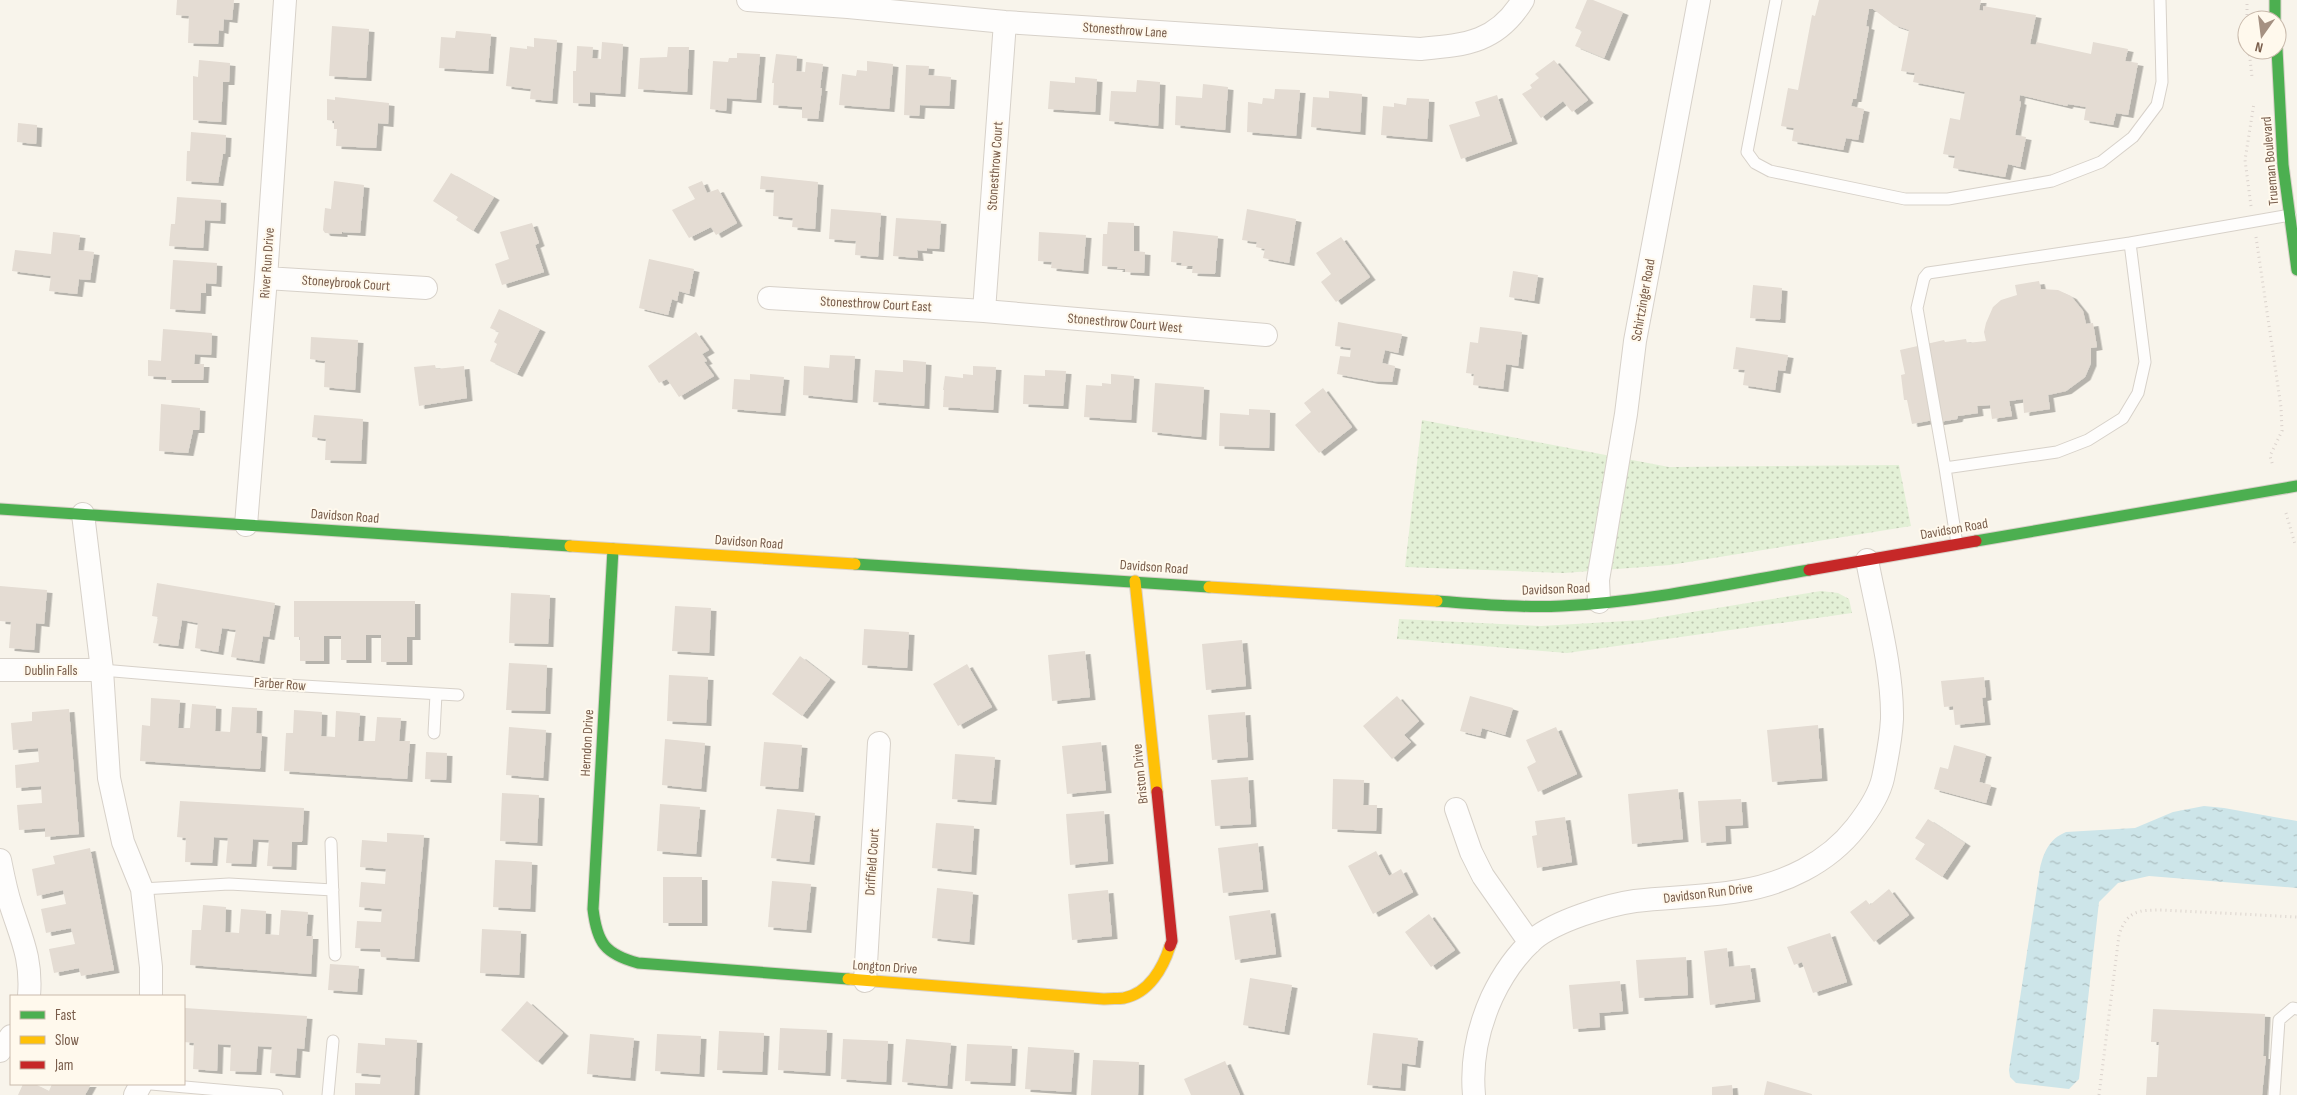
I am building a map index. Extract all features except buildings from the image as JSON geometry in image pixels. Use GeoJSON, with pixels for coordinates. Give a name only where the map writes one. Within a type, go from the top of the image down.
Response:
{"type":"FeatureCollection","features":[{"type":"Feature","properties":{"kind":"main road","name":"Trueman Boulevard"},"geometry":{"type":"LineString","coordinates":[[2278,60],[2283,165],[2297,270]]}},
{"type":"Feature","properties":{"kind":"main road","name":"Davidson Road"},"geometry":{"type":"LineString","coordinates":[[0,509],[1508,606],[1562,606],[1664,595],[2297,486]]}},
{"type":"Feature","properties":{"kind":"main road","name":"Herndon Drive"},"geometry":{"type":"LineString","coordinates":[[598,939],[593,909],[612,549]]}},
{"type":"Feature","properties":{"kind":"main road","name":"Briston Drive"},"geometry":{"type":"LineString","coordinates":[[1136,581],[1172,941],[1164,963]]}},
{"type":"Feature","properties":{"kind":"main road","name":"Longton Drive"},"geometry":{"type":"LineString","coordinates":[[598,939],[606,950],[619,958],[638,963],[1111,998],[1127,997],[1147,985],[1153,981],[1164,963]]}},
{"type":"Feature","properties":{"kind":"street","name":"River Run Drive"},"geometry":{"type":"LineString","coordinates":[[246,525],[266,278],[284,0]]}},
{"type":"Feature","properties":{"kind":"street","name":"Stonesthrow Lane"},"geometry":{"type":"LineString","coordinates":[[748,0],[848,7],[1005,22],[1420,49],[1468,44],[1498,28],[1512,16],[1523,0]]}},
{"type":"Feature","properties":{"kind":"street","name":"Schirtzinger Road"},"geometry":{"type":"LineString","coordinates":[[1599,602],[1598,580],[1626,414],[1635,341],[1699,0]]}},
{"type":"Feature","properties":{"kind":"street","name":"Stonesthrow Court"},"geometry":{"type":"LineString","coordinates":[[984,311],[1005,22]]}},
{"type":"Feature","properties":{"kind":"street","name":"Stoneybrook Court"},"geometry":{"type":"LineString","coordinates":[[266,278],[426,288]]}},
{"type":"Feature","properties":{"kind":"street","name":"Stonesthrow Court East"},"geometry":{"type":"LineString","coordinates":[[769,298],[984,311]]}},
{"type":"Feature","properties":{"kind":"street","name":"Stonesthrow Court West"},"geometry":{"type":"LineString","coordinates":[[984,311],[1266,335]]}},
{"type":"Feature","properties":{"kind":"street"},"geometry":{"type":"LineString","coordinates":[[83,514],[102,670],[109,778],[123,842],[142,889],[151,967],[150,995]]}},
{"type":"Feature","properties":{"kind":"street","name":"Davidson Run Drive"},"geometry":{"type":"LineString","coordinates":[[1474,1095],[1476,1052],[1486,1013],[1499,983],[1536,937],[1593,910],[1633,902],[1740,891],[1777,881],[1813,865],[1827,856],[1848,837],[1870,809],[1883,780],[1892,720],[1890,687],[1867,560]]}},
{"type":"Feature","properties":{"kind":"street","name":"Dublin Falls"},"geometry":{"type":"LineString","coordinates":[[0,670],[102,670]]}},
{"type":"Feature","properties":{"kind":"street","name":"Driffield Court"},"geometry":{"type":"LineString","coordinates":[[865,981],[879,743]]}},
{"type":"Feature","properties":{"kind":"street"},"geometry":{"type":"LineString","coordinates":[[1456,809],[1471,852],[1483,876],[1530,943]]}},
{"type":"Feature","properties":{"kind":"street"},"geometry":{"type":"LineString","coordinates":[[0,860],[10,903],[28,956],[29,995]]}},
{"type":"Feature","properties":{"kind":"street"},"geometry":{"type":"LineString","coordinates":[[0,1051],[10,1037]]}},
{"type":"Feature","properties":{"kind":"lane"},"geometry":{"type":"LineString","coordinates":[[1776,0],[1747,152],[1755,163],[1770,171],[1905,199],[1948,199],[2052,181],[2100,162],[2133,137],[2157,105],[2162,82],[2160,0]]}},
{"type":"Feature","properties":{"kind":"lane"},"geometry":{"type":"LineString","coordinates":[[1957,544],[1917,308],[1924,278],[1928,273],[2130,243],[2290,214]]}},
{"type":"Feature","properties":{"kind":"lane"},"geometry":{"type":"LineString","coordinates":[[1945,468],[2057,452],[2088,440],[2123,418],[2138,393],[2145,362],[2130,243]]}},
{"type":"Feature","properties":{"kind":"lane","name":"Farber Row"},"geometry":{"type":"LineString","coordinates":[[102,670],[269,684],[458,695]]}},
{"type":"Feature","properties":{"kind":"lane"},"geometry":{"type":"LineString","coordinates":[[434,732],[436,694]]}},
{"type":"Feature","properties":{"kind":"lane"},"geometry":{"type":"LineString","coordinates":[[331,843],[335,954]]}},
{"type":"Feature","properties":{"kind":"lane"},"geometry":{"type":"LineString","coordinates":[[142,889],[229,884],[333,890]]}},
{"type":"Feature","properties":{"kind":"lane"},"geometry":{"type":"LineString","coordinates":[[2274,1095],[2279,1020],[2293,1008],[2297,1009]]}},
{"type":"Feature","properties":{"kind":"lane"},"geometry":{"type":"LineString","coordinates":[[328,1095],[333,1041]]}},
{"type":"Feature","properties":{"kind":"lane"},"geometry":{"type":"LineString","coordinates":[[162,1085],[277,1095]]}},
{"type":"Feature","properties":{"kind":"path"},"geometry":{"type":"LineString","coordinates":[[2250,60],[2252,85]]}},
{"type":"Feature","properties":{"kind":"path"},"geometry":{"type":"LineString","coordinates":[[2254,102],[2245,160],[2281,407],[2282,431],[2270,456]]}},
{"type":"Feature","properties":{"kind":"path"},"geometry":{"type":"LineString","coordinates":[[2100,1095],[2119,935],[2123,922],[2132,914],[2145,910],[2297,917]]}},
{"type":"Feature","properties":{"kind":"green space"},"geometry":{"type":"Polygon","coordinates":[[[1422,420],[1669,467],[1899,465],[1911,526],[1670,565],[1564,573],[1405,567],[1422,420]]]}},
{"type":"Feature","properties":{"kind":"green space"},"geometry":{"type":"Polygon","coordinates":[[[1821,591],[1838,593],[1849,599],[1852,613],[1567,653],[1397,639],[1399,619],[1541,626],[1643,620],[1821,591]]]}},
{"type":"Feature","properties":{"kind":"water"},"geometry":{"type":"Polygon","coordinates":[[[2204,806],[2297,821],[2297,888],[2149,876],[2118,883],[2099,902],[2079,1079],[2069,1089],[2016,1083],[2010,1077],[2009,1070],[2040,868],[2043,857],[2051,842],[2066,832],[2135,828],[2173,812],[2204,806]]]}},
{"type":"Feature","properties":{"kind":"traffic: fast"},"geometry":{"type":"LineString","coordinates":[[2275,0],[2275,10]]}},
{"type":"Feature","properties":{"kind":"traffic: fast"},"geometry":{"type":"LineString","coordinates":[[2278,60],[2283,165],[2297,270]]}},
{"type":"Feature","properties":{"kind":"traffic: fast"},"geometry":{"type":"LineString","coordinates":[[1976,541],[2297,486]]}},
{"type":"Feature","properties":{"kind":"traffic: fast"},"geometry":{"type":"LineString","coordinates":[[0,509],[570,546]]}},
{"type":"Feature","properties":{"kind":"traffic: fast"},"geometry":{"type":"LineString","coordinates":[[613,549],[593,909],[600,939],[610,951],[638,963],[848,979]]}},
{"type":"Feature","properties":{"kind":"traffic: fast"},"geometry":{"type":"LineString","coordinates":[[855,564],[1209,587]]}},
{"type":"Feature","properties":{"kind":"traffic: fast"},"geometry":{"type":"LineString","coordinates":[[1437,601],[1531,606],[1593,604],[1686,592],[1809,570]]}},
{"type":"Feature","properties":{"kind":"traffic: slow"},"geometry":{"type":"LineString","coordinates":[[570,546],[855,564]]}},
{"type":"Feature","properties":{"kind":"traffic: slow"},"geometry":{"type":"LineString","coordinates":[[1135,581],[1157,792]]}},
{"type":"Feature","properties":{"kind":"traffic: slow"},"geometry":{"type":"LineString","coordinates":[[1209,587],[1437,601]]}},
{"type":"Feature","properties":{"kind":"traffic: slow"},"geometry":{"type":"LineString","coordinates":[[848,979],[1104,999],[1122,998],[1133,995],[1148,985],[1159,971],[1170,946]]}},
{"type":"Feature","properties":{"kind":"traffic: jam"},"geometry":{"type":"LineString","coordinates":[[1809,570],[1976,541]]}},
{"type":"Feature","properties":{"kind":"traffic: jam"},"geometry":{"type":"LineString","coordinates":[[1157,792],[1172,941],[1170,946]]}}]}
